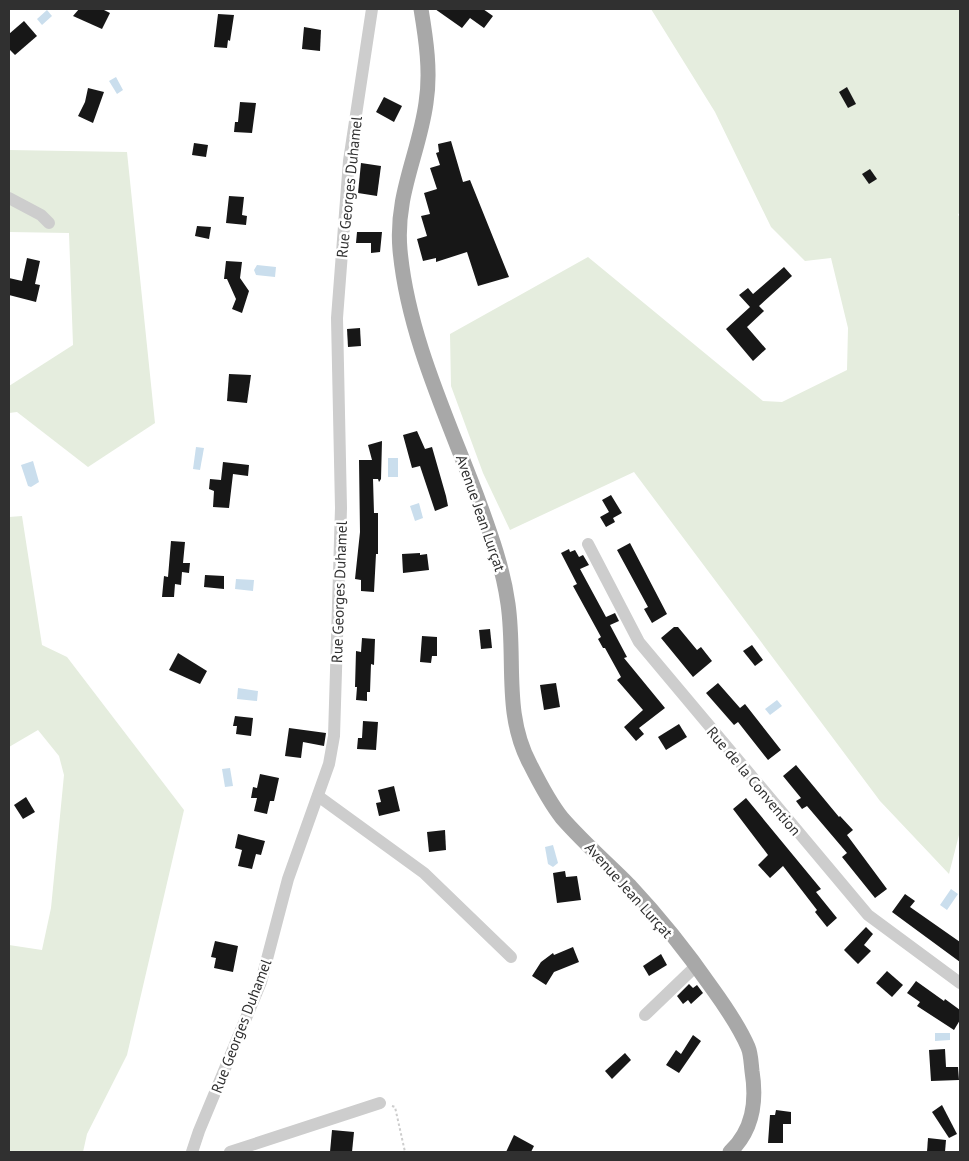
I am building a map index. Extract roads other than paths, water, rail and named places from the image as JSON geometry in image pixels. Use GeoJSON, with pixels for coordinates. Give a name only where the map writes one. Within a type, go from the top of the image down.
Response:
{"type":"FeatureCollection","features":[{"type":"Feature","properties":{"kind":"main road","name":"Avenue Jean Lurçat"},"geometry":{"type":"LineString","coordinates":[[421,9],[427,42],[427,100],[420,135],[405,181],[400,216],[400,249],[405,282],[420,342],[498,555],[508,600],[513,638],[513,712],[517,737],[560,816],[631,888],[696,966],[728,1011],[750,1049],[755,1092],[754,1110],[743,1138],[730,1152]]}},
{"type":"Feature","properties":{"kind":"street","name":"Rue Georges Duhamel"},"geometry":{"type":"LineString","coordinates":[[192,1152],[261,982],[288,879],[305,825],[329,764],[334,736],[340,596],[341,508],[337,318],[349,161],[372,9]]}},
{"type":"Feature","properties":{"kind":"street"},"geometry":{"type":"LineString","coordinates":[[9,198],[41,214],[49,224]]}},
{"type":"Feature","properties":{"kind":"street","name":"Rue de la Convention"},"geometry":{"type":"LineString","coordinates":[[588,544],[639,642],[861,908],[914,951],[960,983]]}},
{"type":"Feature","properties":{"kind":"street"},"geometry":{"type":"LineString","coordinates":[[318,796],[424,873],[511,957]]}},
{"type":"Feature","properties":{"kind":"street"},"geometry":{"type":"LineString","coordinates":[[645,1015],[696,966]]}},
{"type":"Feature","properties":{"kind":"street"},"geometry":{"type":"LineString","coordinates":[[230,1152],[380,1102]]}},
{"type":"Feature","properties":{"kind":"water"},"geometry":{"type":"Polygon","coordinates":[[[47,10],[52,16],[42,25],[37,19],[47,10]]]}},
{"type":"Feature","properties":{"kind":"water"},"geometry":{"type":"Polygon","coordinates":[[[116,77],[123,90],[117,94],[109,81],[116,77]]]}},
{"type":"Feature","properties":{"kind":"water"},"geometry":{"type":"Polygon","coordinates":[[[257,265],[276,267],[275,277],[256,275],[254,270],[257,265]]]}},
{"type":"Feature","properties":{"kind":"water"},"geometry":{"type":"Polygon","coordinates":[[[196,447],[204,448],[200,470],[193,469],[196,447]]]}},
{"type":"Feature","properties":{"kind":"water"},"geometry":{"type":"Polygon","coordinates":[[[388,458],[398,458],[398,477],[388,477],[388,458]]]}},
{"type":"Feature","properties":{"kind":"water"},"geometry":{"type":"Polygon","coordinates":[[[33,461],[39,482],[31,487],[28,486],[21,465],[33,461]]]}},
{"type":"Feature","properties":{"kind":"water"},"geometry":{"type":"Polygon","coordinates":[[[419,503],[423,518],[415,521],[410,506],[419,503]]]}},
{"type":"Feature","properties":{"kind":"water"},"geometry":{"type":"Polygon","coordinates":[[[236,579],[254,580],[253,591],[235,589],[236,579]]]}},
{"type":"Feature","properties":{"kind":"water"},"geometry":{"type":"Polygon","coordinates":[[[238,688],[258,691],[257,701],[237,699],[238,688]]]}},
{"type":"Feature","properties":{"kind":"water"},"geometry":{"type":"Polygon","coordinates":[[[777,700],[782,706],[770,715],[765,709],[777,700]]]}},
{"type":"Feature","properties":{"kind":"water"},"geometry":{"type":"Polygon","coordinates":[[[230,768],[233,786],[225,787],[222,769],[230,768]]]}},
{"type":"Feature","properties":{"kind":"water"},"geometry":{"type":"Polygon","coordinates":[[[553,845],[558,863],[553,867],[548,864],[545,847],[553,845]]]}},
{"type":"Feature","properties":{"kind":"water"},"geometry":{"type":"Polygon","coordinates":[[[951,889],[958,894],[947,910],[940,905],[951,889]]]}},
{"type":"Feature","properties":{"kind":"water"},"geometry":{"type":"Polygon","coordinates":[[[935,1033],[950,1033],[950,1040],[935,1041],[935,1033]]]}}]}
